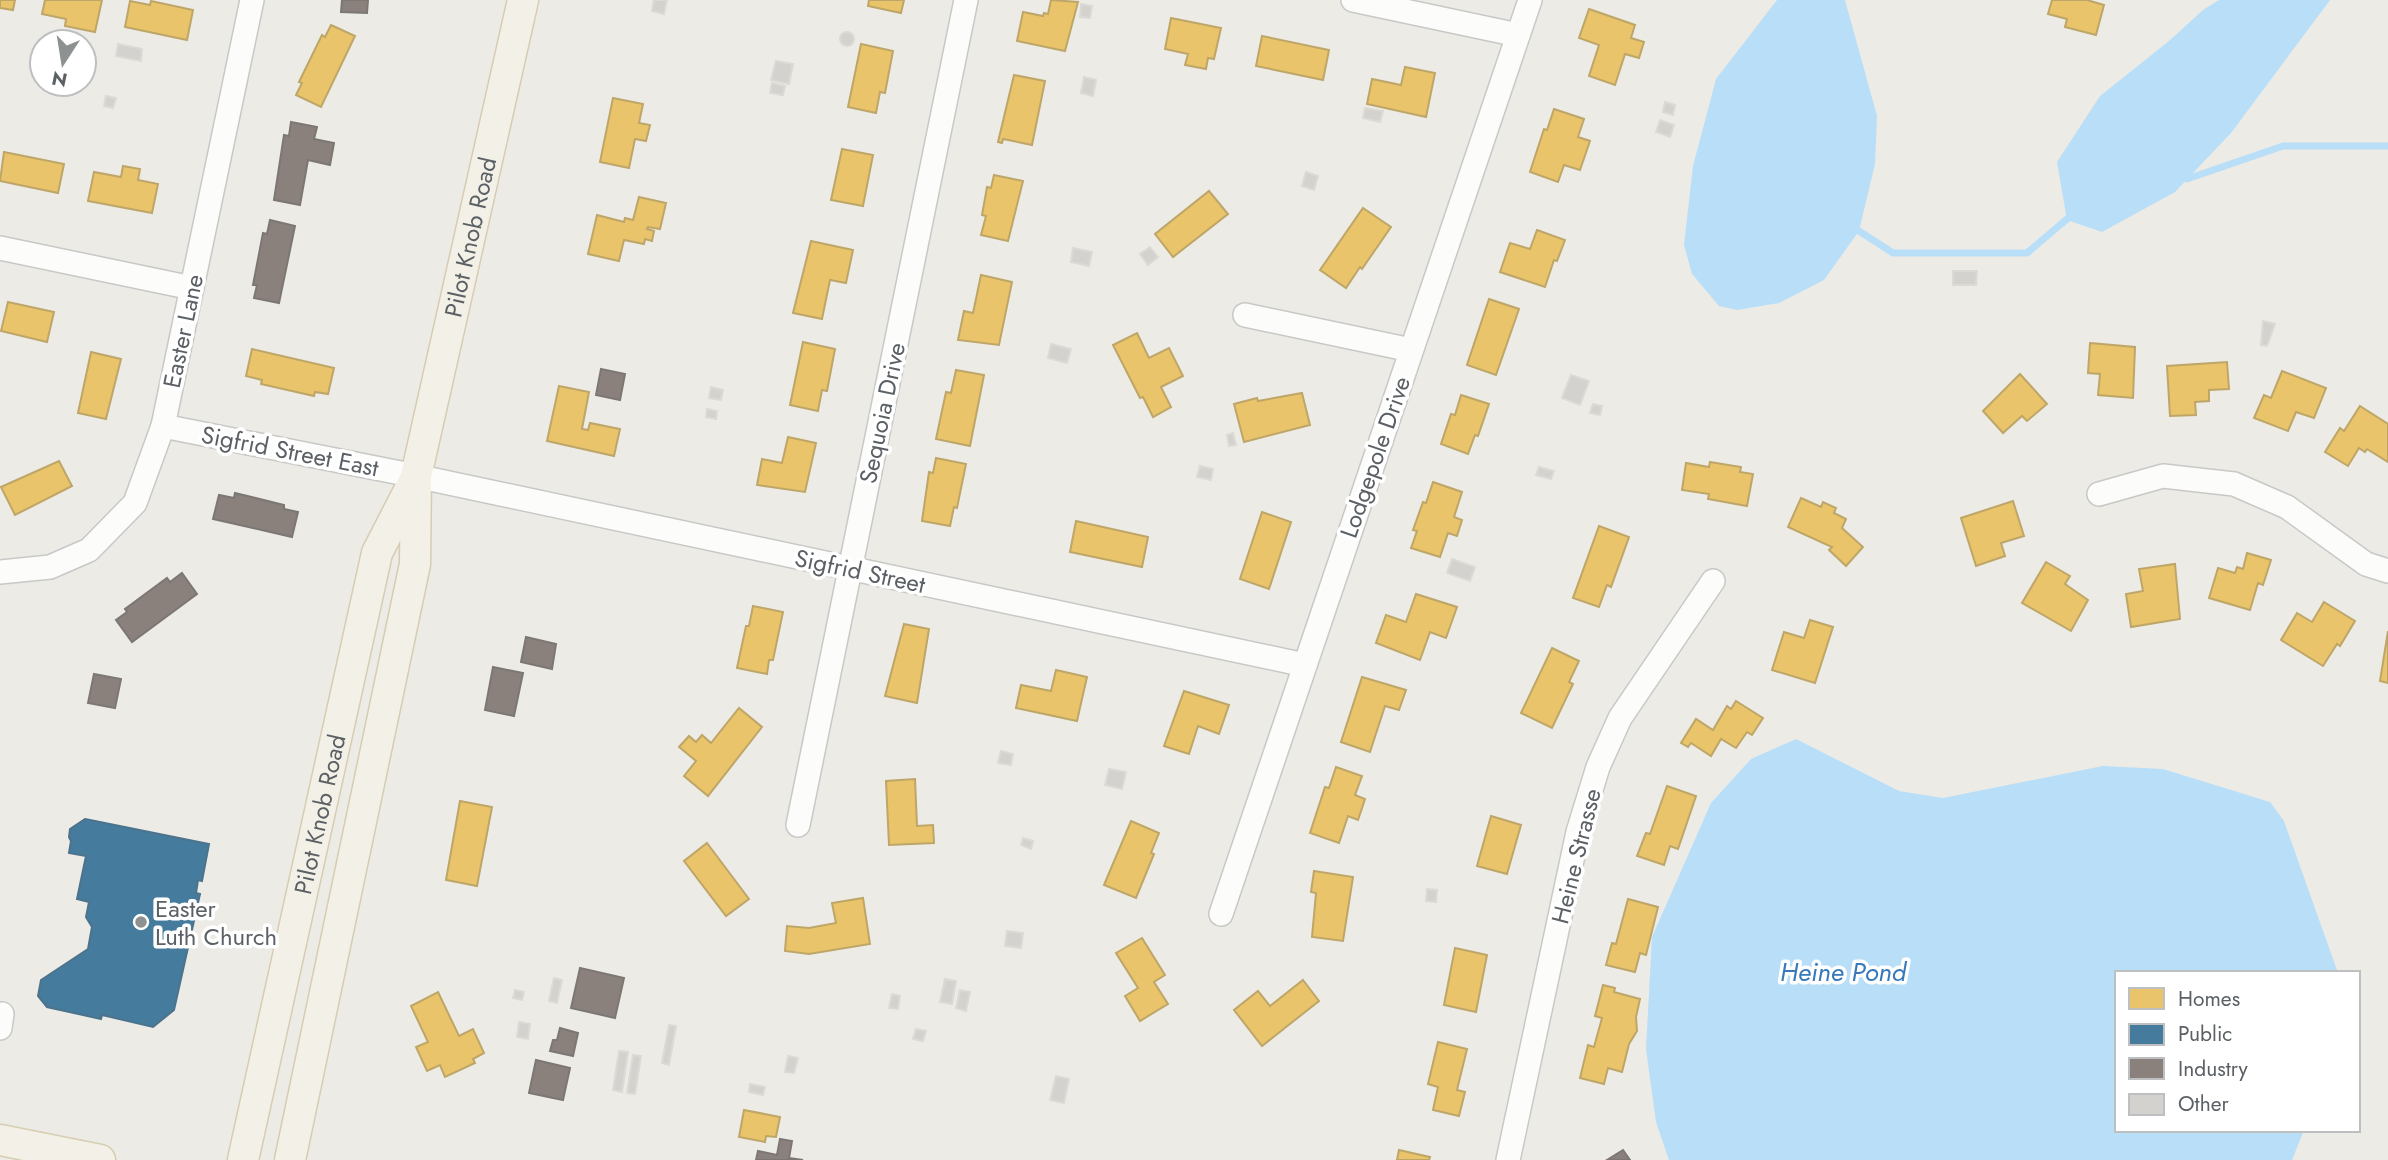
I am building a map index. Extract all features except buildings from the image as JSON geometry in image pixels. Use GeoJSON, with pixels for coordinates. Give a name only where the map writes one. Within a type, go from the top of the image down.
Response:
{"type":"FeatureCollection","features":[{"type":"Feature","properties":{"kind":"main road","name":"Pilot Knob Road"},"geometry":{"type":"LineString","coordinates":[[290,1160],[415,564],[416,476],[523,0]]}},
{"type":"Feature","properties":{"kind":"main road","name":"Pilot Knob Road"},"geometry":{"type":"LineString","coordinates":[[243,1160],[377,553],[416,476]]}},
{"type":"Feature","properties":{"kind":"main road"},"geometry":{"type":"LineString","coordinates":[[0,1140],[100,1160]]}},
{"type":"Feature","properties":{"kind":"street","name":"Easter Lane"},"geometry":{"type":"LineString","coordinates":[[0,572],[50,567],[89,550],[135,503],[163,426],[252,0]]}},
{"type":"Feature","properties":{"kind":"street","name":"Sequoia Drive"},"geometry":{"type":"LineString","coordinates":[[798,825],[966,0]]}},
{"type":"Feature","properties":{"kind":"street"},"geometry":{"type":"LineString","coordinates":[[1353,0],[1518,35]]}},
{"type":"Feature","properties":{"kind":"street","name":"Lodgepole Drive"},"geometry":{"type":"LineString","coordinates":[[1221,914],[1530,0]]}},
{"type":"Feature","properties":{"kind":"street"},"geometry":{"type":"LineString","coordinates":[[0,248],[192,288]]}},
{"type":"Feature","properties":{"kind":"street"},"geometry":{"type":"LineString","coordinates":[[1245,315],[1411,350]]}},
{"type":"Feature","properties":{"kind":"street","name":"Sigfrid Street East"},"geometry":{"type":"LineString","coordinates":[[163,426],[416,476]]}},
{"type":"Feature","properties":{"kind":"street","name":"Sigfrid Street"},"geometry":{"type":"LineString","coordinates":[[416,476],[1305,665]]}},
{"type":"Feature","properties":{"kind":"street"},"geometry":{"type":"LineString","coordinates":[[2099,494],[2163,476],[2234,484],[2287,507],[2366,564],[2388,571]]}},
{"type":"Feature","properties":{"kind":"street","name":"Heine Strasse"},"geometry":{"type":"LineString","coordinates":[[1508,1160],[1578,832],[1598,767],[1619,718],[1713,582]]}},
{"type":"Feature","properties":{"kind":"water"},"geometry":{"type":"Polygon","coordinates":[[[1777,0],[1845,0],[1877,116],[1875,164],[1859,231],[1824,280],[1779,303],[1737,310],[1719,306],[1692,274],[1684,245],[1693,166],[1716,79],[1777,0]]]}},
{"type":"Feature","properties":{"kind":"water"},"geometry":{"type":"Polygon","coordinates":[[[2219,0],[2330,0],[2231,133],[2175,192],[2102,232],[2067,220],[2057,162],[2100,96],[2203,10],[2219,0]]]}},
{"type":"Feature","properties":{"kind":"water","name":"Heine Pond"},"geometry":{"type":"Polygon","coordinates":[[[1796,739],[1899,791],[1943,798],[2103,766],[2163,769],[2270,802],[2284,821],[2337,971],[2115,971],[2115,1132],[2303,1132],[2292,1160],[1669,1160],[1656,1122],[1646,1049],[1652,937],[1711,803],[1751,759],[1796,739]]]}},
{"type":"Feature","properties":{"kind":"waterway"},"geometry":{"type":"LineString","coordinates":[[2187,179],[2283,146],[2388,146]]}},
{"type":"Feature","properties":{"kind":"waterway"},"geometry":{"type":"LineString","coordinates":[[1853,225],[1893,253],[2027,253],[2073,214]]}},
{"type":"Feature","properties":{"kind":"place","name":"Easter Luth Church"},"geometry":{"type":"Point","coordinates":[141,922]}}]}
